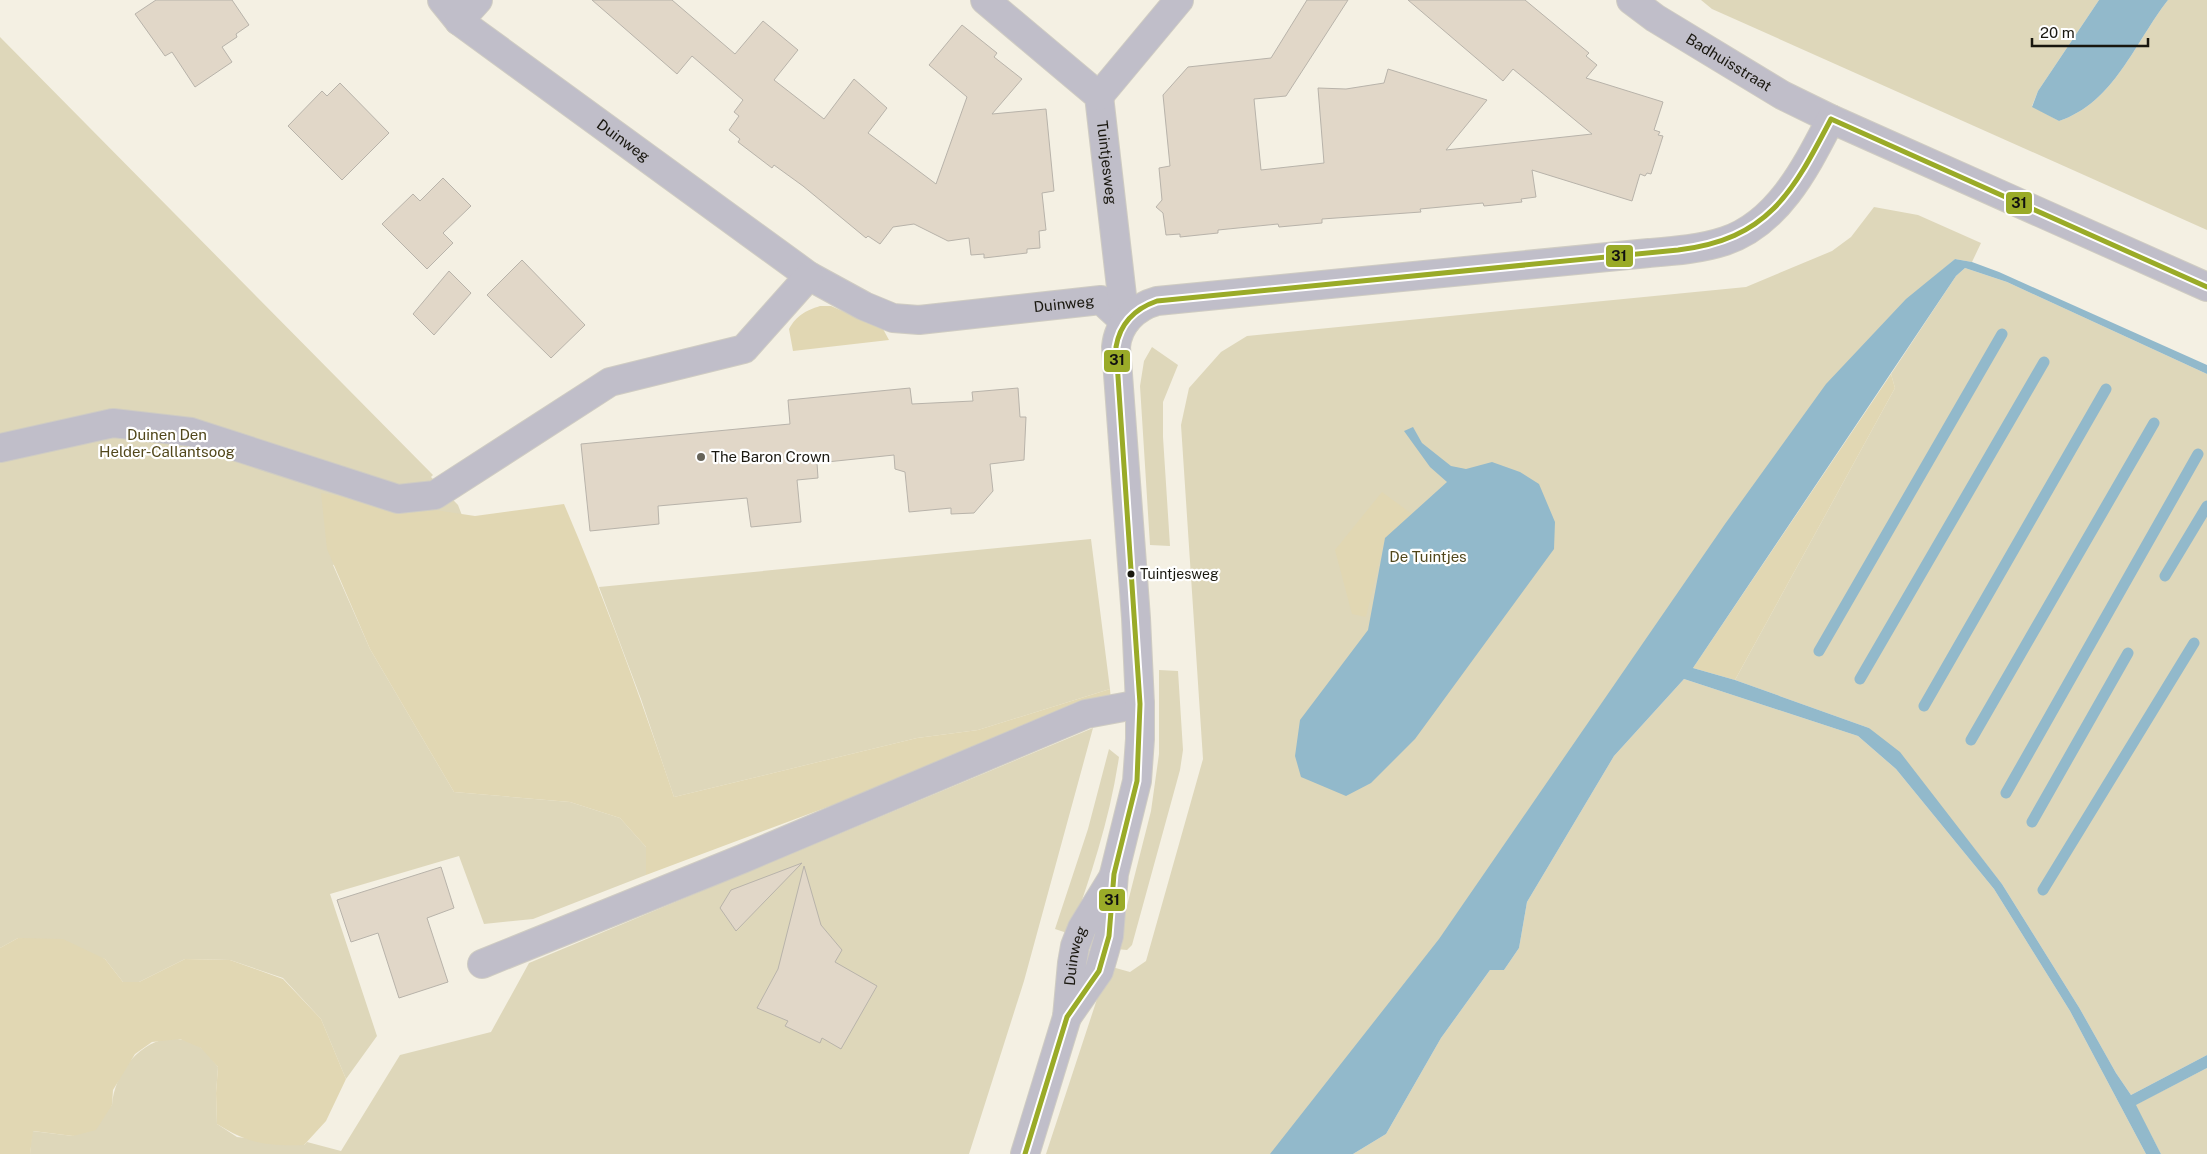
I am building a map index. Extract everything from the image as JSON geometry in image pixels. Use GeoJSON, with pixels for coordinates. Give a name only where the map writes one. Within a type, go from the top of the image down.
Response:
{"type":"FeatureCollection","features":[{"type":"Feature","properties":{"kind":"street","name":"Duinweg"},"geometry":{"type":"LineString","coordinates":[[442,0],[459,21],[809,276],[864,306],[893,318],[919,320],[1101,300],[1125,322],[1118,333],[1116,347],[1136,618],[1140,704],[1137,781],[1114,874],[1109,936],[1099,971],[1067,1018],[1025,1154]]}},
{"type":"Feature","properties":{"kind":"street"},"geometry":{"type":"LineString","coordinates":[[459,21],[478,0]]}},
{"type":"Feature","properties":{"kind":"street"},"geometry":{"type":"LineString","coordinates":[[985,0],[1099,96],[1179,0]]}},
{"type":"Feature","properties":{"kind":"street","name":"Badhuisstraat"},"geometry":{"type":"LineString","coordinates":[[1631,0],[1655,18],[1782,95],[1831,119],[2207,286]]}},
{"type":"Feature","properties":{"kind":"street","name":"Tuintjesweg"},"geometry":{"type":"LineString","coordinates":[[1099,96],[1125,322]]}},
{"type":"Feature","properties":{"kind":"street"},"geometry":{"type":"LineString","coordinates":[[1125,322],[1143,306],[1157,301],[1649,253],[1718,243],[1732,238],[1748,228],[1777,206],[1808,163],[1831,119]]}},
{"type":"Feature","properties":{"kind":"street"},"geometry":{"type":"LineString","coordinates":[[0,448],[113,423],[192,432],[398,500],[435,495],[610,382],[744,349],[809,276]]}},
{"type":"Feature","properties":{"kind":"street"},"geometry":{"type":"LineString","coordinates":[[482,964],[742,859],[1086,714],[1140,704]]}},
{"type":"Feature","properties":{"kind":"green space"},"geometry":{"type":"Polygon","coordinates":[[[1701,0],[2099,0],[2038,91],[2032,106],[2059,121],[2078,112],[2095,100],[2109,86],[2122,70],[2168,0],[2207,0],[2207,230],[1712,9],[1701,0]]]}},
{"type":"Feature","properties":{"kind":"green space","name":"Duinen Den Helder-Callantsoog"},"geometry":{"type":"Polygon","coordinates":[[[0,37],[433,475],[431,477],[458,505],[465,523],[333,565],[370,649],[454,792],[570,802],[620,818],[646,847],[646,875],[533,919],[484,924],[459,856],[330,894],[377,1036],[346,1079],[321,1019],[283,978],[230,960],[185,959],[139,982],[123,982],[105,959],[18,938],[0,948],[0,37]]]}},
{"type":"Feature","properties":{"kind":"green space","name":"De Tuintjes"},"geometry":{"type":"Polygon","coordinates":[[[1874,207],[1918,215],[1981,243],[1972,262],[1955,259],[1934,277],[1656,648],[1288,1154],[1046,1154],[1098,996],[1112,967],[1130,972],[1146,961],[1203,759],[1181,425],[1189,388],[1221,352],[1247,336],[1746,287],[1832,251],[1851,237],[1874,207]]]}},
{"type":"Feature","properties":{"kind":"green space"},"geometry":{"type":"Polygon","coordinates":[[[1965,268],[2007,282],[2207,374],[2207,1055],[2131,1095],[2002,884],[1965,837],[1869,728],[1735,680],[1895,388],[1891,374],[1956,276],[1965,268]]]}},
{"type":"Feature","properties":{"kind":"green space"},"geometry":{"type":"Polygon","coordinates":[[[1152,347],[1178,365],[1163,402],[1163,437],[1170,546],[1150,545],[1140,386],[1144,361],[1152,347]]]}},
{"type":"Feature","properties":{"kind":"green space"},"geometry":{"type":"Polygon","coordinates":[[[1091,539],[1110,689],[978,730],[917,738],[674,797],[641,699],[599,587],[1091,539]]]}},
{"type":"Feature","properties":{"kind":"green space"},"geometry":{"type":"Polygon","coordinates":[[[1159,670],[1178,671],[1183,750],[1180,770],[1132,945],[1127,950],[1116,949],[1151,811],[1159,754],[1159,670]]]}},
{"type":"Feature","properties":{"kind":"green space"},"geometry":{"type":"Polygon","coordinates":[[[1684,679],[1858,736],[1896,769],[1994,889],[2070,1011],[2146,1154],[1353,1154],[1386,1134],[1441,1038],[1490,970],[1504,970],[1519,948],[1527,902],[1614,756],[1684,679]]]}},
{"type":"Feature","properties":{"kind":"green space"},"geometry":{"type":"Polygon","coordinates":[[[1093,728],[1024,981],[969,1154],[30,1154],[32,1131],[73,1136],[112,1105],[121,1075],[141,1050],[154,1043],[169,1039],[184,1040],[200,1047],[218,1067],[216,1093],[217,1124],[237,1137],[304,1145],[307,1142],[341,1151],[400,1055],[491,1032],[529,963],[1093,728]]]}},
{"type":"Feature","properties":{"kind":"green space"},"geometry":{"type":"Polygon","coordinates":[[[1109,749],[1119,757],[1115,780],[1105,825],[1070,934],[1055,929],[1088,829],[1109,749]]]}},
{"type":"Feature","properties":{"kind":"green space"},"geometry":{"type":"Polygon","coordinates":[[[2207,1068],[2207,1154],[2161,1154],[2135,1105],[2207,1068]]]}},
{"type":"Feature","properties":{"kind":"shaded area"},"geometry":{"type":"Polygon","coordinates":[[[820,306],[831,306],[883,329],[889,340],[793,351],[789,329],[802,314],[820,306]]]}},
{"type":"Feature","properties":{"kind":"shaded area"},"geometry":{"type":"Polygon","coordinates":[[[1891,374],[1895,388],[1735,680],[1693,668],[1891,374]]]}},
{"type":"Feature","properties":{"kind":"shaded area"},"geometry":{"type":"Polygon","coordinates":[[[1382,492],[1412,514],[1385,538],[1366,617],[1352,614],[1335,550],[1382,492]]]}},
{"type":"Feature","properties":{"kind":"shaded area"},"geometry":{"type":"Polygon","coordinates":[[[321,493],[475,516],[564,504],[622,649],[674,797],[917,738],[978,730],[1110,689],[1111,701],[646,875],[646,847],[620,818],[570,802],[454,792],[370,649],[327,549],[321,493]]]}},
{"type":"Feature","properties":{"kind":"shaded area"},"geometry":{"type":"Polygon","coordinates":[[[18,938],[63,939],[105,959],[123,982],[139,982],[185,959],[230,960],[283,979],[321,1019],[346,1079],[326,1121],[304,1145],[269,1144],[249,1140],[228,1131],[217,1124],[216,1093],[218,1067],[201,1048],[180,1039],[152,1042],[135,1054],[113,1090],[112,1105],[96,1130],[73,1136],[33,1131],[30,1154],[0,1154],[0,948],[18,938]]]}},
{"type":"Feature","properties":{"kind":"water"},"geometry":{"type":"Polygon","coordinates":[[[2099,0],[2168,0],[2122,70],[2109,86],[2095,100],[2078,112],[2059,121],[2032,107],[2038,91],[2099,0]]]}},
{"type":"Feature","properties":{"kind":"water"},"geometry":{"type":"Polygon","coordinates":[[[1955,259],[1972,262],[1999,272],[2207,365],[2207,374],[2007,282],[1965,268],[1956,276],[1693,668],[1735,680],[1869,728],[1900,752],[2002,884],[2131,1095],[2207,1055],[2207,1068],[2136,1105],[2161,1154],[2146,1154],[2070,1011],[1994,889],[1896,769],[1858,736],[1684,679],[1614,756],[1527,902],[1519,948],[1504,970],[1490,970],[1441,1038],[1386,1134],[1353,1154],[1270,1154],[1439,939],[1725,524],[1826,384],[1906,299],[1955,259]]]}},
{"type":"Feature","properties":{"kind":"water"},"geometry":{"type":"Polygon","coordinates":[[[1413,427],[1422,443],[1451,466],[1466,469],[1492,462],[1520,472],[1539,484],[1555,522],[1554,549],[1415,739],[1371,783],[1346,796],[1301,777],[1295,756],[1300,720],[1368,630],[1385,538],[1447,482],[1430,467],[1404,431],[1413,427]]]}},
{"type":"Feature","properties":{"kind":"building"},"geometry":{"type":"Polygon","coordinates":[[[156,0],[232,0],[249,25],[236,34],[237,37],[222,47],[232,62],[195,87],[172,52],[165,56],[135,14],[156,0]]]}},
{"type":"Feature","properties":{"kind":"building"},"geometry":{"type":"Polygon","coordinates":[[[592,0],[672,0],[735,54],[763,21],[798,50],[774,80],[824,119],[854,79],[887,108],[868,133],[936,184],[967,97],[929,65],[962,25],[997,53],[994,57],[1022,79],[992,114],[1046,109],[1054,191],[1042,193],[1046,230],[1039,231],[1040,248],[1027,249],[1027,253],[984,258],[984,254],[971,255],[969,238],[948,241],[914,224],[893,227],[880,244],[868,236],[866,238],[803,186],[774,165],[772,168],[738,142],[740,139],[729,130],[739,116],[734,112],[743,100],[692,56],[677,74],[592,0]]]}},
{"type":"Feature","properties":{"kind":"building"},"geometry":{"type":"Polygon","coordinates":[[[1307,0],[1348,0],[1286,96],[1254,99],[1261,170],[1324,163],[1318,88],[1346,89],[1384,83],[1388,69],[1487,100],[1446,150],[1592,134],[1513,69],[1503,81],[1408,0],[1525,0],[1589,53],[1586,56],[1597,65],[1586,78],[1663,102],[1654,130],[1660,132],[1658,135],[1663,136],[1651,174],[1647,173],[1645,176],[1640,174],[1632,201],[1532,170],[1536,197],[1521,199],[1522,202],[1484,206],[1483,203],[1420,209],[1421,212],[1322,219],[1322,223],[1279,227],[1278,224],[1218,230],[1218,233],[1180,237],[1180,234],[1166,235],[1163,213],[1156,207],[1162,200],[1159,168],[1170,166],[1163,95],[1188,67],[1271,58],[1307,0]]]}},
{"type":"Feature","properties":{"kind":"building"},"geometry":{"type":"Polygon","coordinates":[[[340,83],[389,133],[342,180],[288,126],[322,91],[327,96],[340,83]]]}},
{"type":"Feature","properties":{"kind":"building"},"geometry":{"type":"Polygon","coordinates":[[[443,178],[471,206],[443,233],[453,243],[427,269],[382,224],[413,194],[420,201],[443,178]]]}},
{"type":"Feature","properties":{"kind":"building"},"geometry":{"type":"Polygon","coordinates":[[[522,260],[585,325],[551,358],[487,295],[522,260]]]}},
{"type":"Feature","properties":{"kind":"building"},"geometry":{"type":"Polygon","coordinates":[[[449,271],[471,293],[434,335],[413,314],[449,271]]]}},
{"type":"Feature","properties":{"kind":"building"},"geometry":{"type":"Polygon","coordinates":[[[910,388],[912,404],[973,401],[972,392],[1018,388],[1020,417],[1026,417],[1024,460],[990,464],[993,491],[974,513],[951,514],[951,508],[909,512],[905,472],[895,469],[894,455],[817,463],[818,478],[797,480],[801,522],[751,527],[747,498],[658,506],[659,524],[590,531],[581,444],[790,424],[788,400],[910,388]]]}},
{"type":"Feature","properties":{"kind":"building"},"geometry":{"type":"Polygon","coordinates":[[[802,863],[736,931],[720,908],[731,890],[802,863]]]}},
{"type":"Feature","properties":{"kind":"building"},"geometry":{"type":"Polygon","coordinates":[[[804,866],[821,925],[842,950],[835,962],[877,986],[841,1049],[822,1038],[820,1043],[785,1026],[788,1021],[757,1008],[778,969],[804,866]]]}},
{"type":"Feature","properties":{"kind":"building"},"geometry":{"type":"Polygon","coordinates":[[[441,867],[454,908],[427,918],[448,982],[399,998],[378,933],[351,942],[337,900],[441,867]]]}},
{"type":"Feature","properties":{"kind":"waterway"},"geometry":{"type":"LineString","coordinates":[[1819,651],[2002,334]]}},
{"type":"Feature","properties":{"kind":"waterway"},"geometry":{"type":"LineString","coordinates":[[1860,679],[2044,362]]}},
{"type":"Feature","properties":{"kind":"waterway"},"geometry":{"type":"LineString","coordinates":[[1924,706],[2106,389]]}},
{"type":"Feature","properties":{"kind":"waterway"},"geometry":{"type":"LineString","coordinates":[[1971,740],[2154,423]]}},
{"type":"Feature","properties":{"kind":"waterway"},"geometry":{"type":"LineString","coordinates":[[2006,793],[2198,454]]}},
{"type":"Feature","properties":{"kind":"waterway"},"geometry":{"type":"LineString","coordinates":[[2165,576],[2207,506]]}},
{"type":"Feature","properties":{"kind":"waterway"},"geometry":{"type":"LineString","coordinates":[[2043,890],[2194,643]]}},
{"type":"Feature","properties":{"kind":"waterway"},"geometry":{"type":"LineString","coordinates":[[2032,822],[2128,653]]}},
{"type":"Feature","properties":{"kind":"transit line","name":"31"},"geometry":{"type":"LineString","coordinates":[[1831,119],[2207,287]]}},
{"type":"Feature","properties":{"kind":"transit line","name":"31"},"geometry":{"type":"LineString","coordinates":[[1025,1154],[1067,1017],[1099,971],[1109,936],[1114,874],[1137,781],[1140,704],[1116,347],[1121,331],[1129,318],[1141,308],[1157,301],[1678,250],[1709,244],[1734,235],[1756,223],[1774,208],[1789,191],[1803,170],[1831,119]]}},
{"type":"Feature","properties":{"kind":"place","name":"The Baron Crown"},"geometry":{"type":"Point","coordinates":[701,457]}},
{"type":"Feature","properties":{"kind":"place","name":"Tuintjesweg"},"geometry":{"type":"Point","coordinates":[1131,574]}}]}
